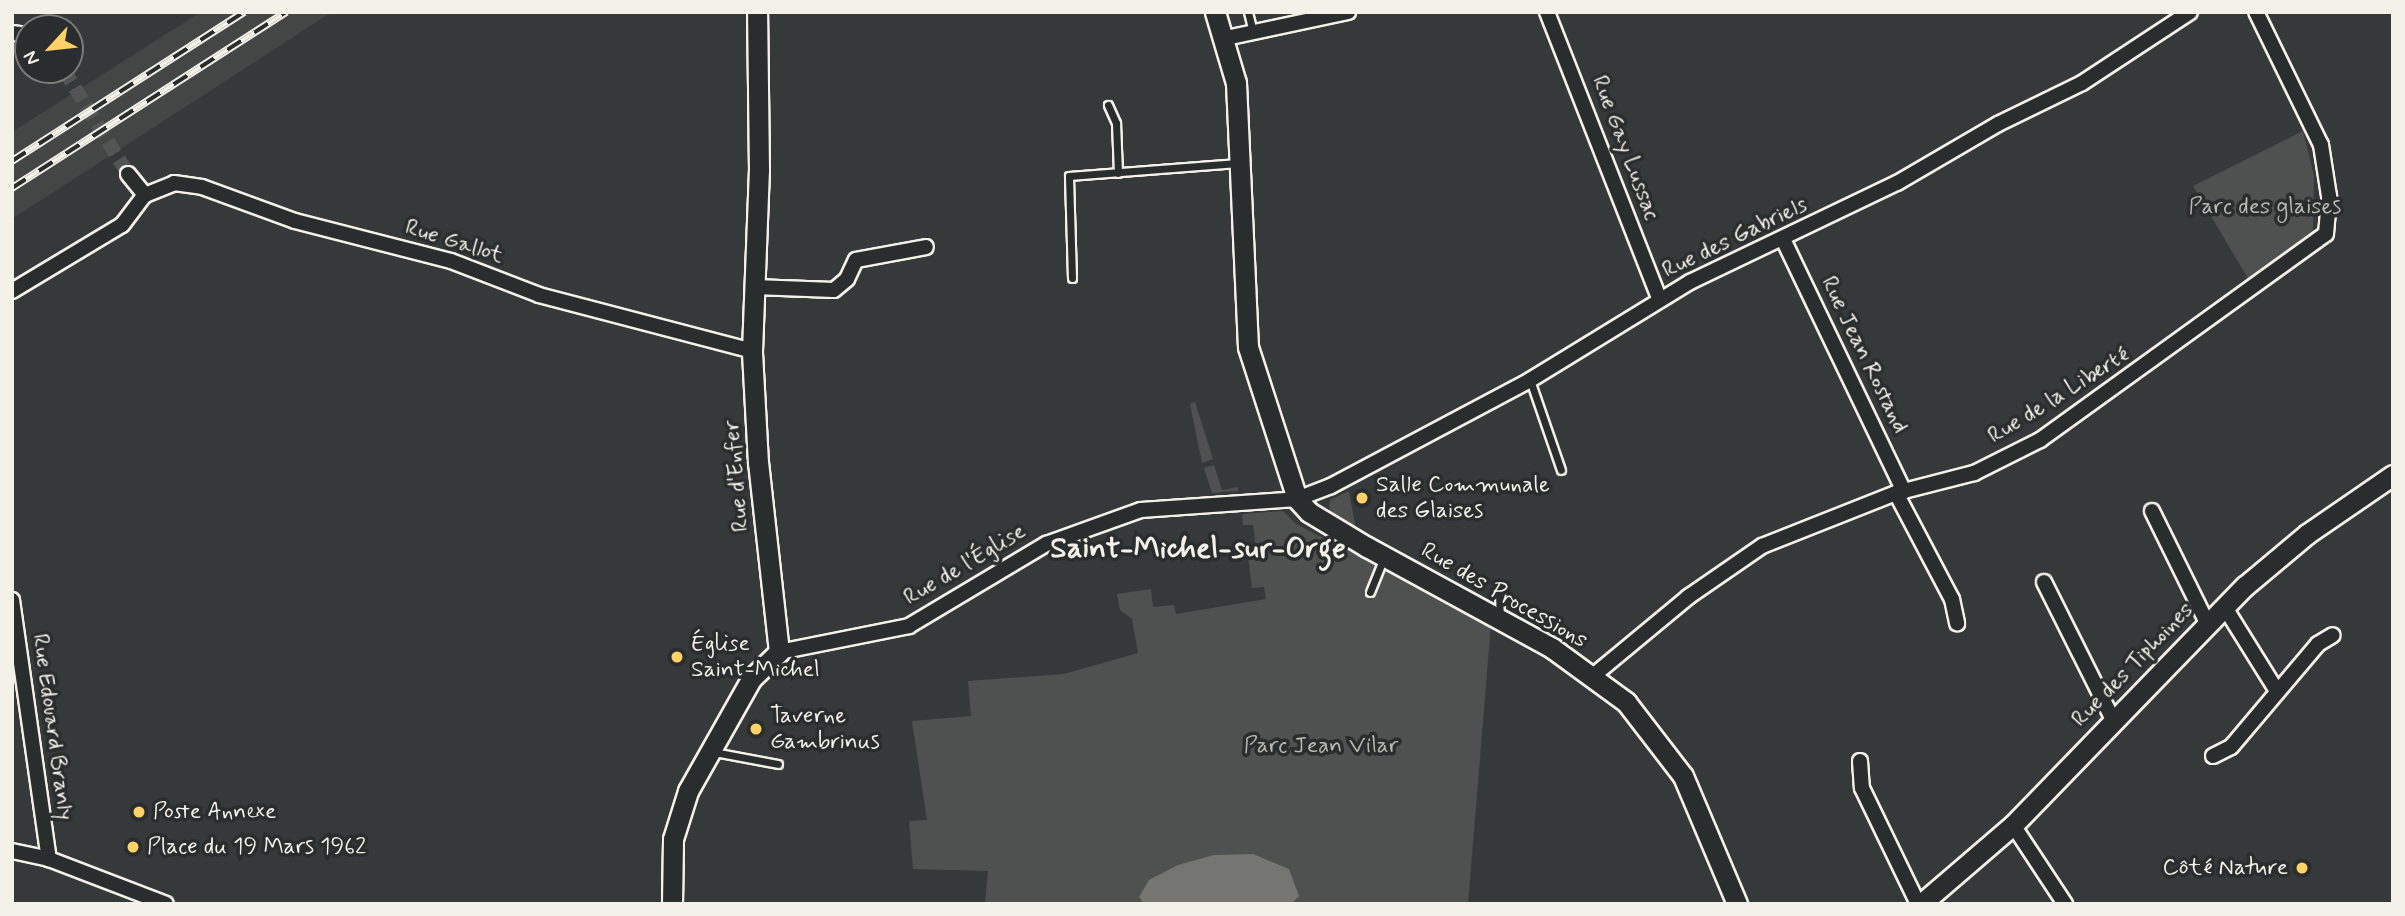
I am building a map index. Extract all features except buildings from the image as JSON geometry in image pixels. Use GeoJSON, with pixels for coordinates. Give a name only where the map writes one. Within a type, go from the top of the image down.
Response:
{"type":"FeatureCollection","features":[{"type":"Feature","properties":{"kind":"street","name":"Rue d'Enfer"},"geometry":{"type":"LineString","coordinates":[[757,12],[759,170],[751,351],[758,463],[779,652]]}},
{"type":"Feature","properties":{"kind":"street"},"geometry":{"type":"LineString","coordinates":[[1215,12],[1226,38],[1236,83],[1248,347],[1297,499]]}},
{"type":"Feature","properties":{"kind":"street"},"geometry":{"type":"LineString","coordinates":[[1226,38],[1303,17],[1348,12]]}},
{"type":"Feature","properties":{"kind":"street","name":"Rue Gay Lussac"},"geometry":{"type":"LineString","coordinates":[[1547,12],[1660,300]]}},
{"type":"Feature","properties":{"kind":"street","name":"Rue des Gabriels"},"geometry":{"type":"LineString","coordinates":[[1297,499],[1331,486],[1530,380],[1660,300],[2082,83],[2190,12]]}},
{"type":"Feature","properties":{"kind":"street","name":"Rue de la Liberté"},"geometry":{"type":"LineString","coordinates":[[1593,676],[1688,597],[1762,546],[1900,492],[1974,473],[2040,440],[2326,234],[2329,196],[2321,145],[2256,12]]}},
{"type":"Feature","properties":{"kind":"street"},"geometry":{"type":"LineString","coordinates":[[12,291],[122,225],[145,195],[128,174]]}},
{"type":"Feature","properties":{"kind":"street","name":"Rue Gallot"},"geometry":{"type":"LineString","coordinates":[[145,195],[174,183],[202,187],[295,221],[451,261],[539,295],[751,351]]}},
{"type":"Feature","properties":{"kind":"street","name":"Rue Jean Rostand"},"geometry":{"type":"LineString","coordinates":[[1783,239],[1952,599],[1957,623]]}},
{"type":"Feature","properties":{"kind":"street"},"geometry":{"type":"LineString","coordinates":[[754,287],[834,290],[856,260],[926,247]]}},
{"type":"Feature","properties":{"kind":"street","name":"Rue des Tiphoines"},"geometry":{"type":"LineString","coordinates":[[1920,904],[2013,825],[2224,606],[2307,534],[2393,475]]}},
{"type":"Feature","properties":{"kind":"street","name":"Rue de l'Église"},"geometry":{"type":"LineString","coordinates":[[779,652],[909,626],[1055,540],[1141,510],[1297,499]]}},
{"type":"Feature","properties":{"kind":"street","name":"Rue des Processions"},"geometry":{"type":"LineString","coordinates":[[1297,499],[1309,512],[1500,618],[1593,676],[1626,702],[1683,776],[1737,904]]}},
{"type":"Feature","properties":{"kind":"street"},"geometry":{"type":"LineString","coordinates":[[2152,511],[2207,624]]}},
{"type":"Feature","properties":{"kind":"street"},"geometry":{"type":"LineString","coordinates":[[2044,582],[2113,720]]}},
{"type":"Feature","properties":{"kind":"street","name":"Rue Edouard Branly"},"geometry":{"type":"LineString","coordinates":[[12,600],[49,859]]}},
{"type":"Feature","properties":{"kind":"street"},"geometry":{"type":"LineString","coordinates":[[2224,606],[2277,691]]}},
{"type":"Feature","properties":{"kind":"street"},"geometry":{"type":"LineString","coordinates":[[2213,756],[2231,747],[2318,644],[2333,635]]}},
{"type":"Feature","properties":{"kind":"street"},"geometry":{"type":"LineString","coordinates":[[672,904],[673,839],[688,791],[751,679],[779,652]]}},
{"type":"Feature","properties":{"kind":"street"},"geometry":{"type":"LineString","coordinates":[[1860,761],[1862,788],[1920,904]]}},
{"type":"Feature","properties":{"kind":"street"},"geometry":{"type":"LineString","coordinates":[[2013,825],[2065,904]]}},
{"type":"Feature","properties":{"kind":"street"},"geometry":{"type":"LineString","coordinates":[[12,851],[49,859],[166,904]]}},
{"type":"Feature","properties":{"kind":"lane"},"geometry":{"type":"LineString","coordinates":[[1248,12],[1253,32]]}},
{"type":"Feature","properties":{"kind":"lane"},"geometry":{"type":"LineString","coordinates":[[1108,104],[1116,123],[1118,173]]}},
{"type":"Feature","properties":{"kind":"lane"},"geometry":{"type":"LineString","coordinates":[[1072,278],[1069,176],[1238,163]]}},
{"type":"Feature","properties":{"kind":"lane"},"geometry":{"type":"LineString","coordinates":[[1530,380],[1561,470]]}},
{"type":"Feature","properties":{"kind":"lane"},"geometry":{"type":"LineString","coordinates":[[1370,592],[1385,556]]}},
{"type":"Feature","properties":{"kind":"lane"},"geometry":{"type":"LineString","coordinates":[[1499,593],[1500,618]]}},
{"type":"Feature","properties":{"kind":"lane"},"geometry":{"type":"LineString","coordinates":[[709,751],[778,764]]}},
{"type":"Feature","properties":{"kind":"shaded area"},"geometry":{"type":"Polygon","coordinates":[[[201,12],[332,12],[12,219],[12,132],[201,12]]]}},
{"type":"Feature","properties":{"kind":"shaded area"},"geometry":{"type":"Polygon","coordinates":[[[1253,854],[1289,869],[1299,896],[1291,904],[1144,904],[1139,897],[1149,880],[1178,865],[1214,855],[1253,854]]]}},
{"type":"Feature","properties":{"kind":"green space","name":"Parc des glaises"},"geometry":{"type":"Polygon","coordinates":[[[2303,131],[2314,176],[2313,233],[2249,280],[2193,186],[2303,131]]]}},
{"type":"Feature","properties":{"kind":"green space"},"geometry":{"type":"Polygon","coordinates":[[[1195,402],[1213,459],[1202,463],[1190,404],[1195,402]]]}},
{"type":"Feature","properties":{"kind":"green space"},"geometry":{"type":"Polygon","coordinates":[[[1214,465],[1222,490],[1238,487],[1238,491],[1212,493],[1204,468],[1214,465]]]}},
{"type":"Feature","properties":{"kind":"green space"},"geometry":{"type":"Polygon","coordinates":[[[1349,491],[1356,530],[1331,513],[1329,506],[1330,500],[1349,491]]]}},
{"type":"Feature","properties":{"kind":"green space","name":"Parc Jean Vilar"},"geometry":{"type":"Polygon","coordinates":[[[1283,511],[1296,524],[1491,624],[1468,904],[985,904],[988,871],[913,869],[909,821],[927,820],[912,721],[971,716],[968,681],[1064,674],[1138,653],[1132,619],[1120,610],[1117,594],[1151,589],[1153,607],[1174,605],[1176,614],[1266,599],[1264,587],[1252,588],[1247,549],[1256,548],[1253,525],[1243,525],[1242,514],[1283,511]]]}},
{"type":"Feature","properties":{"kind":"tunnel"},"geometry":{"type":"LineString","coordinates":[[73,84],[128,174]]}},
{"type":"Feature","properties":{"kind":"railway"},"geometry":{"type":"LineString","coordinates":[[12,161],[244,12]]}},
{"type":"Feature","properties":{"kind":"railway"},"geometry":{"type":"LineString","coordinates":[[12,188],[286,12]]}},
{"type":"Feature","properties":{"kind":"place","name":"Salle Communale des Glaises"},"geometry":{"type":"Point","coordinates":[1362,498]}},
{"type":"Feature","properties":{"kind":"place","name":"Église Saint-Michel"},"geometry":{"type":"Point","coordinates":[677,657]}},
{"type":"Feature","properties":{"kind":"place","name":"Taverne Gambrinus"},"geometry":{"type":"Point","coordinates":[756,729]}},
{"type":"Feature","properties":{"kind":"place","name":"Poste Annexe"},"geometry":{"type":"Point","coordinates":[139,812]}},
{"type":"Feature","properties":{"kind":"place","name":"Place du 19 Mars 1962"},"geometry":{"type":"Point","coordinates":[133,847]}},
{"type":"Feature","properties":{"kind":"place","name":"Côté Nature"},"geometry":{"type":"Point","coordinates":[2302,868]}},
{"type":"Feature","properties":{"kind":"district","name":"Saint-Michel-sur-Orge"},"geometry":{"type":"Point","coordinates":[1198,549]}}]}
